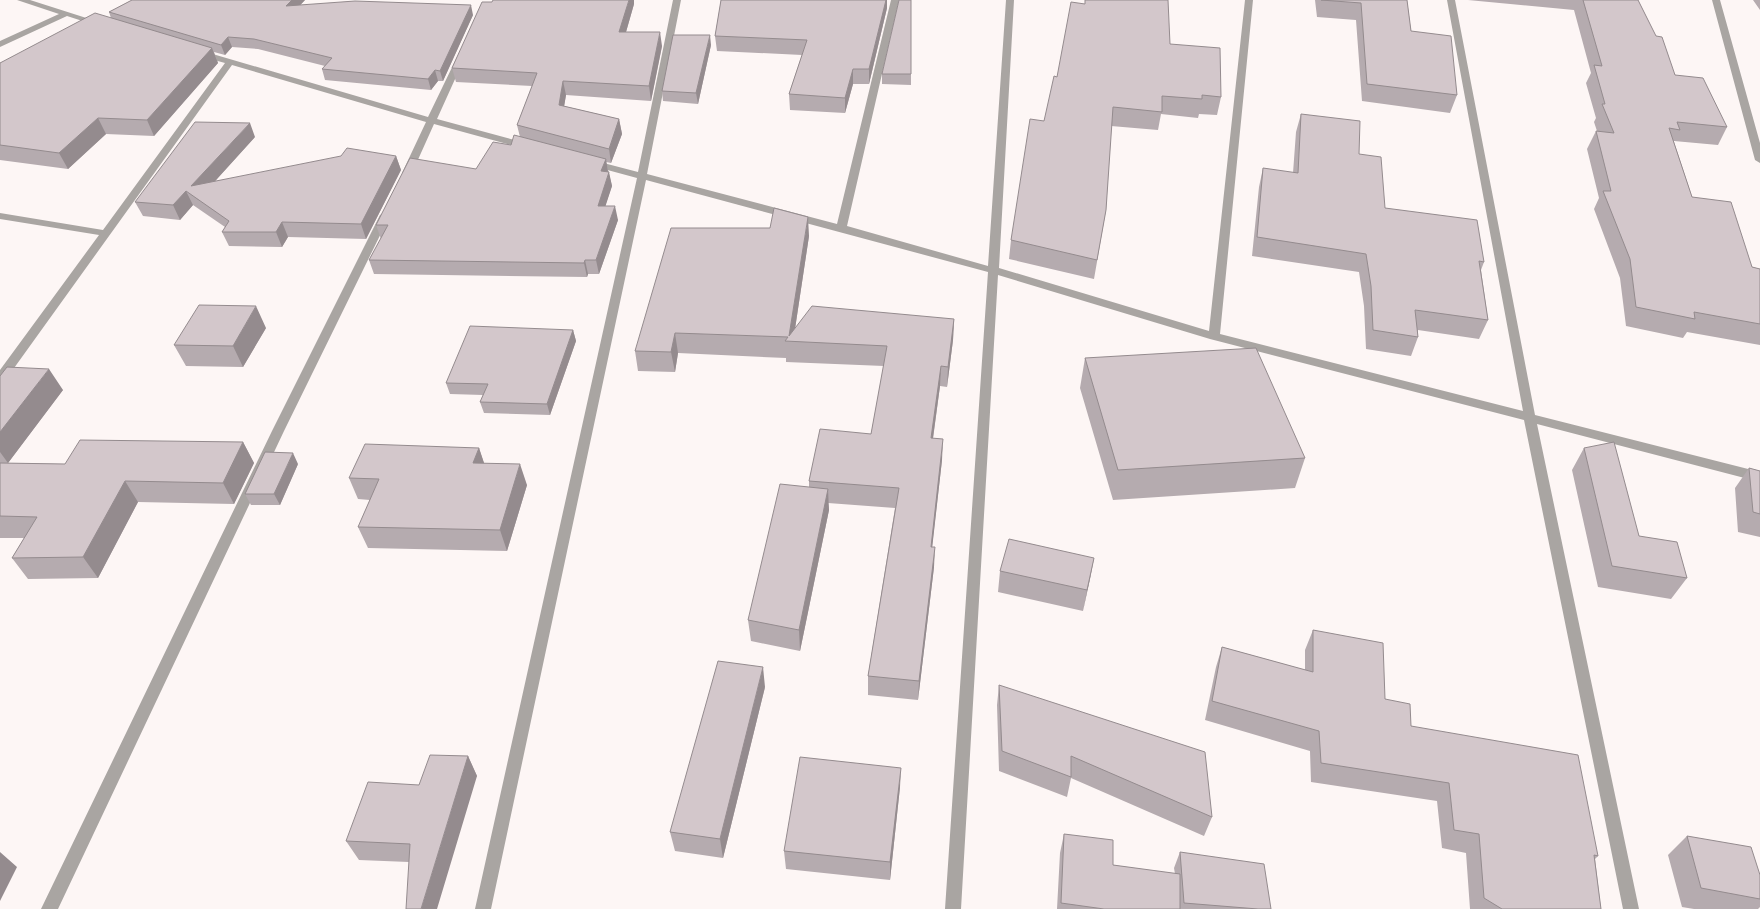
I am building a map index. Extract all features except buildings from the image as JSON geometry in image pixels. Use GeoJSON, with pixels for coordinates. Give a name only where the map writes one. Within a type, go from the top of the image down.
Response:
{"type":"FeatureCollection","features":[{"type":"Feature","properties":{"kind":"street"},"geometry":{"type":"LineString","coordinates":[[21,0],[112,27]]}},
{"type":"Feature","properties":{"kind":"street"},"geometry":{"type":"LineString","coordinates":[[483,909],[642,176],[677,0]]}},
{"type":"Feature","properties":{"kind":"street"},"geometry":{"type":"LineString","coordinates":[[841,228],[895,0]]}},
{"type":"Feature","properties":{"kind":"street"},"geometry":{"type":"LineString","coordinates":[[953,909],[1010,0]]}},
{"type":"Feature","properties":{"kind":"street"},"geometry":{"type":"LineString","coordinates":[[1214,336],[1249,0]]}},
{"type":"Feature","properties":{"kind":"street"},"geometry":{"type":"LineString","coordinates":[[1451,0],[1530,419],[1631,909]]}},
{"type":"Feature","properties":{"kind":"street"},"geometry":{"type":"LineString","coordinates":[[1716,0],[1760,160]]}},
{"type":"Feature","properties":{"kind":"street"},"geometry":{"type":"LineString","coordinates":[[0,44],[66,14]]}},
{"type":"Feature","properties":{"kind":"street"},"geometry":{"type":"LineString","coordinates":[[401,183],[432,121],[467,43]]}},
{"type":"Feature","properties":{"kind":"street"},"geometry":{"type":"LineString","coordinates":[[184,48],[432,121],[537,149]]}},
{"type":"Feature","properties":{"kind":"street"},"geometry":{"type":"LineString","coordinates":[[0,380],[230,62]]}},
{"type":"Feature","properties":{"kind":"street"},"geometry":{"type":"LineString","coordinates":[[585,161],[841,228],[992,270],[1214,336],[1760,477]]}},
{"type":"Feature","properties":{"kind":"street"},"geometry":{"type":"LineString","coordinates":[[49,909],[278,431],[393,201]]}},
{"type":"Feature","properties":{"kind":"street"},"geometry":{"type":"LineString","coordinates":[[0,216],[104,234]]}}]}
